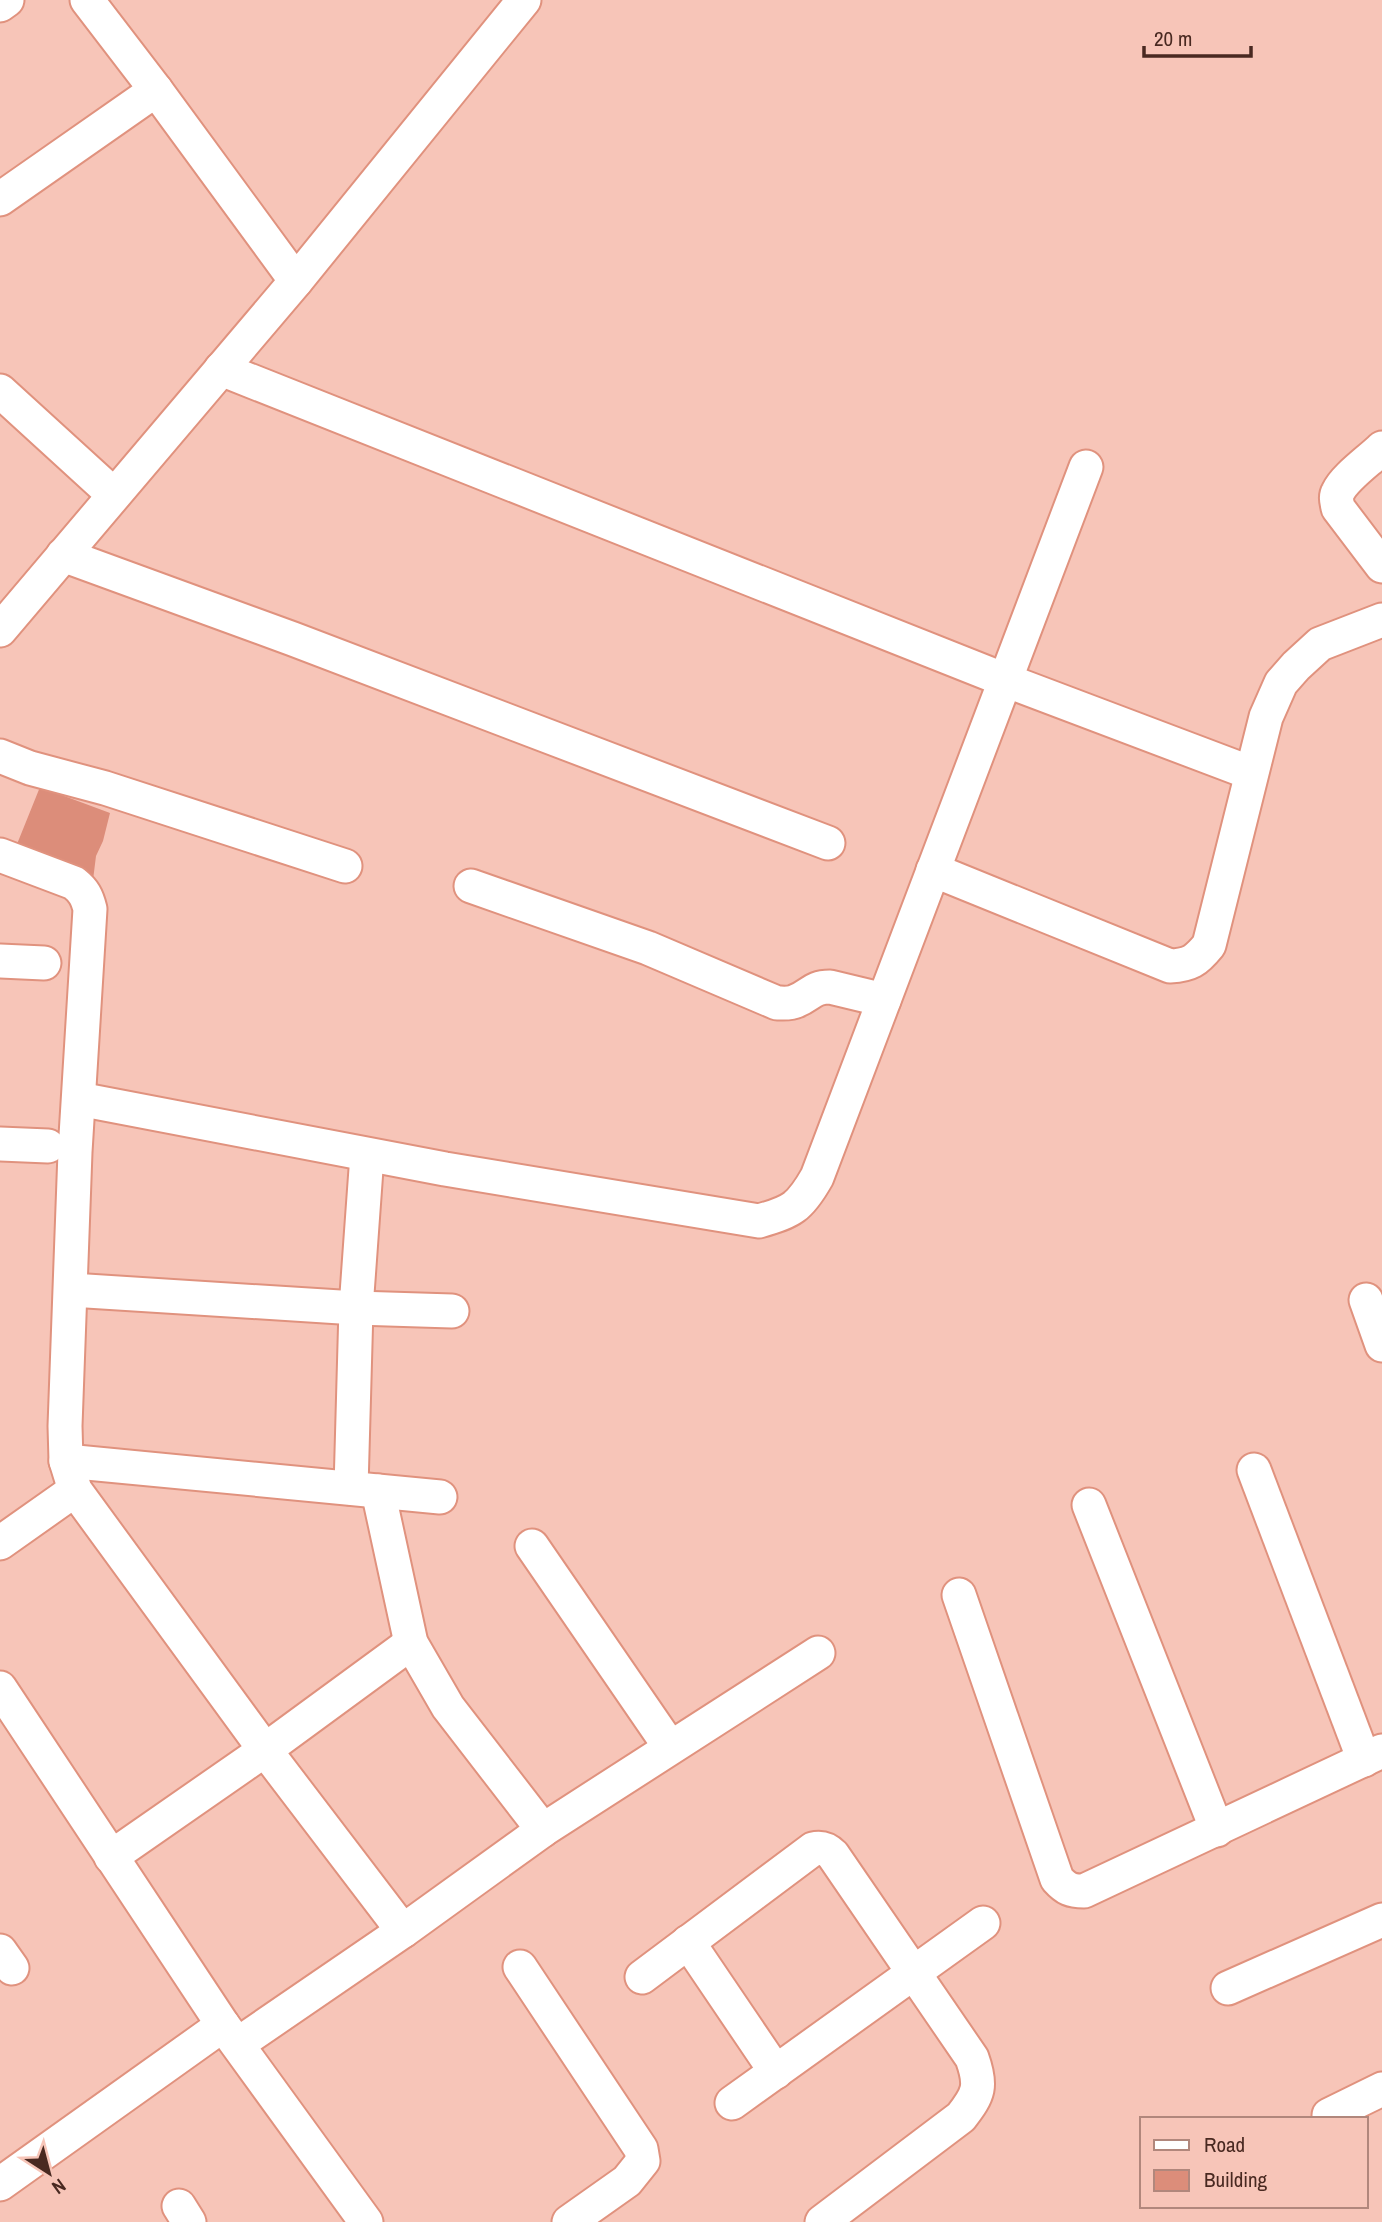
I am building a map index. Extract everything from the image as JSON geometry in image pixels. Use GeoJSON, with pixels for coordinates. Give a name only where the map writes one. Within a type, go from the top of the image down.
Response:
{"type":"FeatureCollection","features":[{"type":"Feature","properties":{"kind":"street"},"geometry":{"type":"LineString","coordinates":[[0,5],[7,0]]}},
{"type":"Feature","properties":{"kind":"street"},"geometry":{"type":"LineString","coordinates":[[87,0],[296,281]]}},
{"type":"Feature","properties":{"kind":"street"},"geometry":{"type":"LineString","coordinates":[[0,630],[296,281],[524,0]]}},
{"type":"Feature","properties":{"kind":"street"},"geometry":{"type":"LineString","coordinates":[[0,199],[156,90]]}},
{"type":"Feature","properties":{"kind":"street"},"geometry":{"type":"LineString","coordinates":[[221,369],[1005,680],[1251,773]]}},
{"type":"Feature","properties":{"kind":"street"},"geometry":{"type":"LineString","coordinates":[[0,391],[114,495]]}},
{"type":"Feature","properties":{"kind":"street"},"geometry":{"type":"LineString","coordinates":[[1382,448],[1344,483],[1336,499],[1339,508],[1382,566]]}},
{"type":"Feature","properties":{"kind":"street"},"geometry":{"type":"LineString","coordinates":[[79,1099],[368,1155],[759,1222],[786,1213],[805,1198],[817,1177],[1086,467]]}},
{"type":"Feature","properties":{"kind":"street"},"geometry":{"type":"LineString","coordinates":[[63,555],[306,644],[828,843]]}},
{"type":"Feature","properties":{"kind":"street"},"geometry":{"type":"LineString","coordinates":[[933,870],[1170,966],[1186,965],[1209,945],[1265,717],[1281,684],[1320,644],[1382,620]]}},
{"type":"Feature","properties":{"kind":"street"},"geometry":{"type":"LineString","coordinates":[[0,756],[30,768],[105,788],[345,866]]}},
{"type":"Feature","properties":{"kind":"street"},"geometry":{"type":"LineString","coordinates":[[0,855],[74,883],[84,890],[90,909],[65,1426],[70,1475],[265,1750],[403,1931]]}},
{"type":"Feature","properties":{"kind":"street"},"geometry":{"type":"LineString","coordinates":[[471,886],[649,948],[777,1003],[797,1001],[813,989],[821,987],[884,1000]]}},
{"type":"Feature","properties":{"kind":"street"},"geometry":{"type":"LineString","coordinates":[[0,961],[44,963]]}},
{"type":"Feature","properties":{"kind":"street"},"geometry":{"type":"LineString","coordinates":[[0,1144],[48,1146]]}},
{"type":"Feature","properties":{"kind":"street"},"geometry":{"type":"LineString","coordinates":[[368,1155],[356,1308],[364,1489],[411,1643],[448,1707],[543,1830]]}},
{"type":"Feature","properties":{"kind":"street"},"geometry":{"type":"LineString","coordinates":[[71,1290],[356,1308],[452,1311]]}},
{"type":"Feature","properties":{"kind":"street"},"geometry":{"type":"LineString","coordinates":[[1366,1300],[1382,1345]]}},
{"type":"Feature","properties":{"kind":"street"},"geometry":{"type":"LineString","coordinates":[[959,1595],[1057,1879],[1064,1887],[1073,1891],[1084,1891],[1373,1756],[1254,1470]]}},
{"type":"Feature","properties":{"kind":"street"},"geometry":{"type":"LineString","coordinates":[[0,1543],[70,1475],[364,1489],[440,1497]]}},
{"type":"Feature","properties":{"kind":"street"},"geometry":{"type":"LineString","coordinates":[[1089,1505],[1217,1830]]}},
{"type":"Feature","properties":{"kind":"street"},"geometry":{"type":"LineString","coordinates":[[533,1546],[670,1747]]}},
{"type":"Feature","properties":{"kind":"street"},"geometry":{"type":"LineString","coordinates":[[111,1857],[265,1750],[411,1643]]}},
{"type":"Feature","properties":{"kind":"street"},"geometry":{"type":"LineString","coordinates":[[0,2184],[230,2034],[403,1931],[543,1830],[818,1653]]}},
{"type":"Feature","properties":{"kind":"street"},"geometry":{"type":"LineString","coordinates":[[0,1688],[230,2034],[366,2222]]}},
{"type":"Feature","properties":{"kind":"street"},"geometry":{"type":"LineString","coordinates":[[642,1977],[813,1849],[828,1850],[833,1855],[972,2058],[979,2078],[974,2101],[961,2117],[822,2222]]}},
{"type":"Feature","properties":{"kind":"street"},"geometry":{"type":"LineString","coordinates":[[1228,1987],[1382,1920]]}},
{"type":"Feature","properties":{"kind":"street"},"geometry":{"type":"LineString","coordinates":[[732,2104],[983,1923]]}},
{"type":"Feature","properties":{"kind":"street"},"geometry":{"type":"LineString","coordinates":[[688,1942],[776,2072]]}},
{"type":"Feature","properties":{"kind":"street"},"geometry":{"type":"LineString","coordinates":[[520,1967],[641,2149],[643,2161],[627,2181],[569,2222]]}},
{"type":"Feature","properties":{"kind":"street"},"geometry":{"type":"LineString","coordinates":[[1329,2115],[1382,2089]]}},
{"type":"Feature","properties":{"kind":"building"},"geometry":{"type":"Polygon","coordinates":[[[40,787],[110,813],[96,856],[93,880],[11,859],[40,787]]]}}]}
